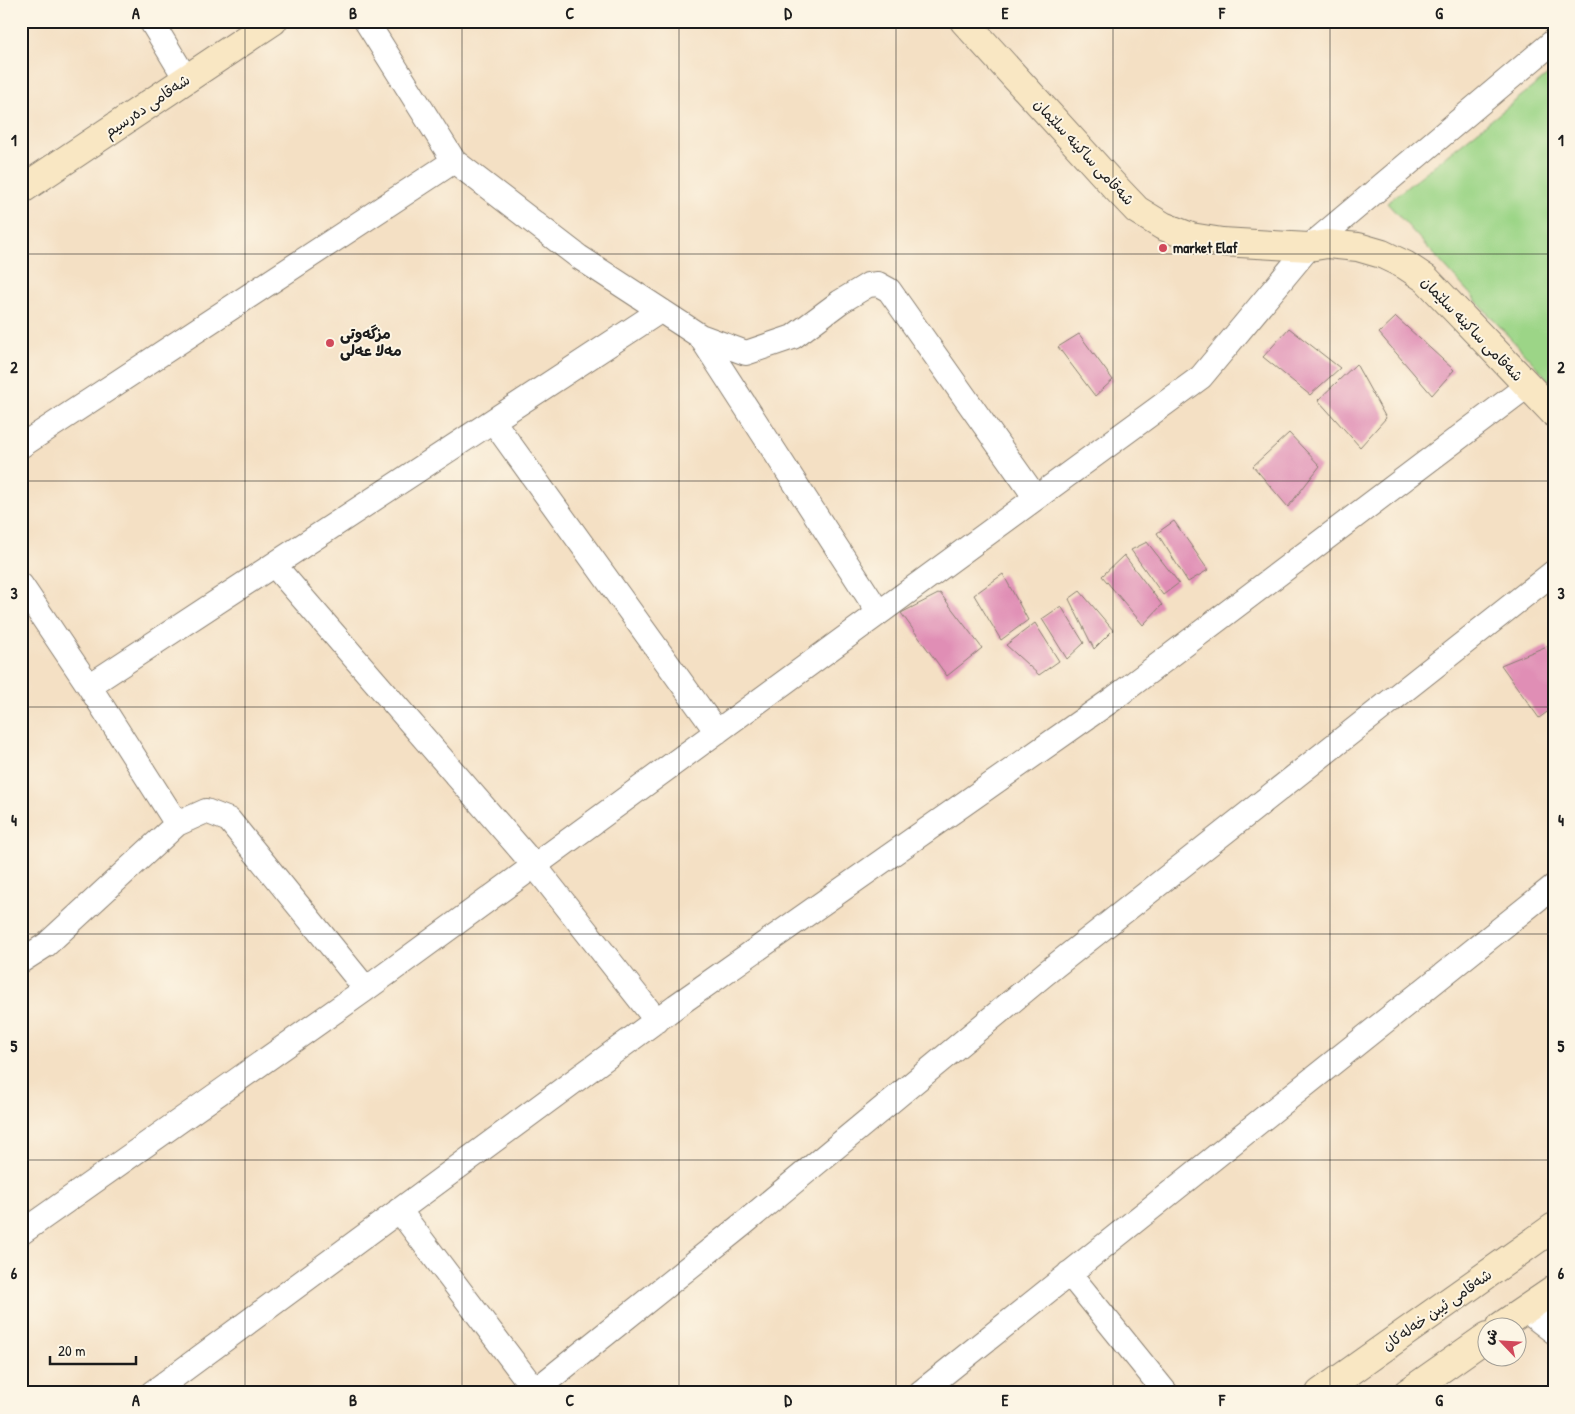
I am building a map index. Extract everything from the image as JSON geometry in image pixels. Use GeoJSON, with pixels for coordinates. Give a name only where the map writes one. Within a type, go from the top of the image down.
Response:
{"type":"FeatureCollection","features":[{"type":"Feature","properties":{"kind":"street"},"geometry":{"type":"LineString","coordinates":[[151,21],[186,79]]}},
{"type":"Feature","properties":{"kind":"street","name":"شەقامی دەرسیم"},"geometry":{"type":"LineString","coordinates":[[21,190],[273,21]]}},
{"type":"Feature","properties":{"kind":"street"},"geometry":{"type":"LineString","coordinates":[[366,21],[454,161],[579,257],[700,336],[746,353],[793,337],[840,302],[868,285],[878,284],[885,287],[889,290],[1036,498]]}},
{"type":"Feature","properties":{"kind":"street","name":"شەقامی ساکینە سلێمان"},"geometry":{"type":"LineString","coordinates":[[964,21],[1138,210],[1163,226],[1191,237],[1222,242],[1309,247],[1327,244],[1358,247],[1382,254],[1405,265],[1426,279],[1554,413]]}},
{"type":"Feature","properties":{"kind":"street"},"geometry":{"type":"LineString","coordinates":[[21,1234],[366,989],[1201,377],[1309,247],[1554,41]]}},
{"type":"Feature","properties":{"kind":"street"},"geometry":{"type":"LineString","coordinates":[[21,446],[454,161]]}},
{"type":"Feature","properties":{"kind":"street"},"geometry":{"type":"LineString","coordinates":[[89,686],[660,311]]}},
{"type":"Feature","properties":{"kind":"street"},"geometry":{"type":"LineString","coordinates":[[700,336],[879,613]]}},
{"type":"Feature","properties":{"kind":"street"},"geometry":{"type":"LineString","coordinates":[[152,1393],[657,1021],[1113,699],[1527,386]]}},
{"type":"Feature","properties":{"kind":"street"},"geometry":{"type":"LineString","coordinates":[[493,421],[718,732]]}},
{"type":"Feature","properties":{"kind":"street"},"geometry":{"type":"LineString","coordinates":[[274,565],[534,865],[657,1021]]}},
{"type":"Feature","properties":{"kind":"street"},"geometry":{"type":"LineString","coordinates":[[399,1210],[534,1392],[735,1230],[1046,972],[1554,572]]}},
{"type":"Feature","properties":{"kind":"street"},"geometry":{"type":"LineString","coordinates":[[21,585],[89,686],[177,824]]}},
{"type":"Feature","properties":{"kind":"street"},"geometry":{"type":"LineString","coordinates":[[21,961],[46,944],[177,824],[206,811],[229,820],[366,989]]}},
{"type":"Feature","properties":{"kind":"street"},"geometry":{"type":"LineString","coordinates":[[920,1393],[1554,886]]}},
{"type":"Feature","properties":{"kind":"street","name":"شەقامی ئیبن خەلەکان"},"geometry":{"type":"LineString","coordinates":[[1320,1393],[1554,1227]]}},
{"type":"Feature","properties":{"kind":"street"},"geometry":{"type":"LineString","coordinates":[[1069,1273],[1166,1393]]}},
{"type":"Feature","properties":{"kind":"street"},"geometry":{"type":"LineString","coordinates":[[1515,1316],[1554,1290]]}},
{"type":"Feature","properties":{"kind":"street"},"geometry":{"type":"LineString","coordinates":[[1524,1310],[1554,1332]]}},
{"type":"Feature","properties":{"kind":"street"},"geometry":{"type":"LineString","coordinates":[[1407,1393],[1478,1343]]}},
{"type":"Feature","properties":{"kind":"green space"},"geometry":{"type":"Polygon","coordinates":[[[1554,70],[1554,386],[1387,203],[1554,70]]]}},
{"type":"Feature","properties":{"kind":"building"},"geometry":{"type":"Polygon","coordinates":[[[1396,317],[1454,370],[1432,395],[1379,333],[1396,317]]]}},
{"type":"Feature","properties":{"kind":"building"},"geometry":{"type":"Polygon","coordinates":[[[1289,328],[1340,368],[1310,395],[1263,357],[1289,328]]]}},
{"type":"Feature","properties":{"kind":"building"},"geometry":{"type":"Polygon","coordinates":[[[1079,334],[1113,380],[1095,396],[1058,347],[1079,334]]]}},
{"type":"Feature","properties":{"kind":"building"},"geometry":{"type":"Polygon","coordinates":[[[1356,364],[1386,418],[1360,447],[1318,400],[1356,364]]]}},
{"type":"Feature","properties":{"kind":"building"},"geometry":{"type":"Polygon","coordinates":[[[1289,433],[1320,466],[1288,507],[1253,466],[1289,433]]]}},
{"type":"Feature","properties":{"kind":"building"},"geometry":{"type":"Polygon","coordinates":[[[1174,521],[1208,570],[1188,582],[1157,533],[1174,521]]]}},
{"type":"Feature","properties":{"kind":"building"},"geometry":{"type":"Polygon","coordinates":[[[1147,542],[1179,583],[1163,595],[1131,550],[1147,542]]]}},
{"type":"Feature","properties":{"kind":"building"},"geometry":{"type":"Polygon","coordinates":[[[1124,555],[1162,605],[1143,625],[1102,576],[1124,555]]]}},
{"type":"Feature","properties":{"kind":"building"},"geometry":{"type":"Polygon","coordinates":[[[1003,574],[1028,620],[1001,640],[974,595],[1003,574]]]}},
{"type":"Feature","properties":{"kind":"building"},"geometry":{"type":"Polygon","coordinates":[[[1080,591],[1113,630],[1094,649],[1069,599],[1080,591]]]}},
{"type":"Feature","properties":{"kind":"building"},"geometry":{"type":"Polygon","coordinates":[[[940,593],[982,648],[947,676],[901,613],[940,593]]]}},
{"type":"Feature","properties":{"kind":"building"},"geometry":{"type":"Polygon","coordinates":[[[1061,606],[1084,643],[1067,659],[1042,619],[1061,606]]]}},
{"type":"Feature","properties":{"kind":"building"},"geometry":{"type":"Polygon","coordinates":[[[1035,623],[1059,661],[1039,675],[1006,645],[1035,623]]]}},
{"type":"Feature","properties":{"kind":"building"},"geometry":{"type":"Polygon","coordinates":[[[1547,646],[1554,660],[1554,707],[1539,718],[1501,665],[1547,646]]]}},
{"type":"Feature","properties":{"kind":"place","name":"market Elaf"},"geometry":{"type":"Point","coordinates":[1163,248]}},
{"type":"Feature","properties":{"kind":"place","name":"مزگەوتی مەلا عەلی"},"geometry":{"type":"Point","coordinates":[330,343]}}]}
